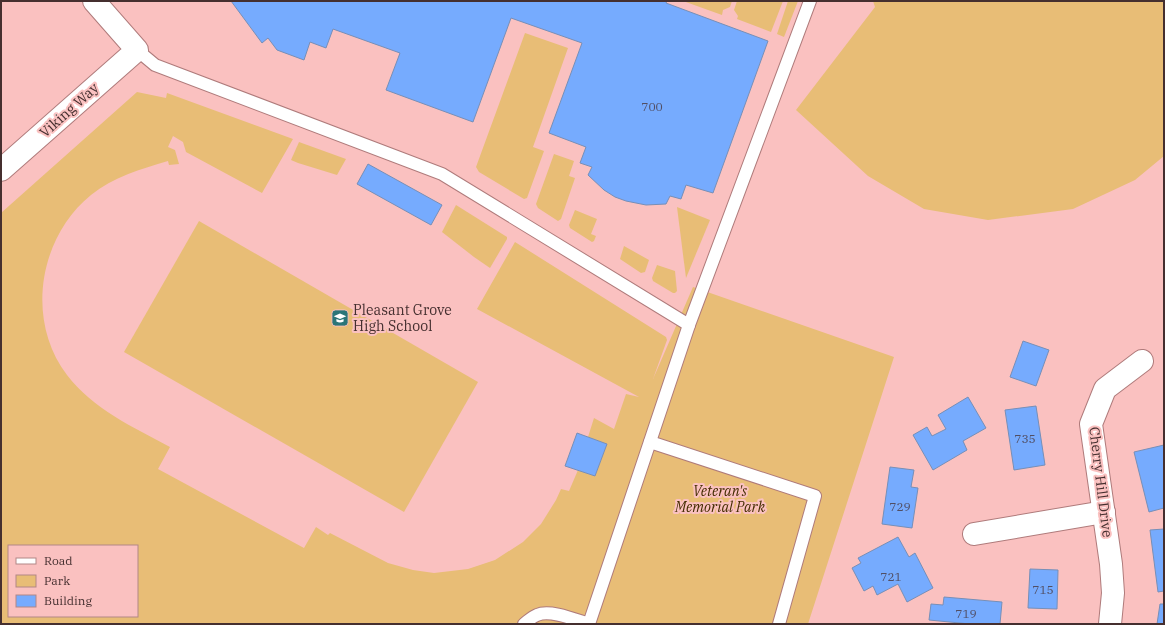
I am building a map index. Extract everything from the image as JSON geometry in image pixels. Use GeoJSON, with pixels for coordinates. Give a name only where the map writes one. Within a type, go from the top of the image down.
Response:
{"type":"FeatureCollection","features":[{"type":"Feature","properties":{"kind":"street"},"geometry":{"type":"LineString","coordinates":[[94,1],[136,50]]}},
{"type":"Feature","properties":{"kind":"street","name":"Viking Way"},"geometry":{"type":"LineString","coordinates":[[1,170],[136,50]]}},
{"type":"Feature","properties":{"kind":"street","name":"Cherry Hill Drive"},"geometry":{"type":"LineString","coordinates":[[1110,624],[1113,593],[1111,564],[1091,424],[1105,390],[1142,361]]}},
{"type":"Feature","properties":{"kind":"street"},"geometry":{"type":"LineString","coordinates":[[974,534],[1104,512]]}},
{"type":"Feature","properties":{"kind":"lane"},"geometry":{"type":"LineString","coordinates":[[524,624],[538,614],[545,613],[568,617],[589,624],[690,325],[810,1]]}},
{"type":"Feature","properties":{"kind":"lane"},"geometry":{"type":"LineString","coordinates":[[136,50],[156,65],[442,174],[690,325]]}},
{"type":"Feature","properties":{"kind":"lane"},"geometry":{"type":"LineString","coordinates":[[650,442],[815,496],[779,624]]}},
{"type":"Feature","properties":{"kind":"green space"},"geometry":{"type":"Polygon","coordinates":[[[683,1],[732,1],[730,7],[723,10],[722,15],[683,1]]]}},
{"type":"Feature","properties":{"kind":"green space"},"geometry":{"type":"Polygon","coordinates":[[[737,1],[783,1],[771,32],[737,19],[738,16],[734,10],[737,1]]]}},
{"type":"Feature","properties":{"kind":"green space"},"geometry":{"type":"Polygon","coordinates":[[[788,1],[798,1],[784,37],[777,34],[788,1]]]}},
{"type":"Feature","properties":{"kind":"green space"},"geometry":{"type":"Polygon","coordinates":[[[873,1],[1164,1],[1164,156],[1135,180],[1073,209],[988,220],[924,209],[868,176],[796,110],[875,7],[873,1]]]}},
{"type":"Feature","properties":{"kind":"green space"},"geometry":{"type":"Polygon","coordinates":[[[525,33],[568,48],[533,147],[544,151],[527,198],[524,199],[479,172],[476,167],[525,33]]]}},
{"type":"Feature","properties":{"kind":"green space","name":"Veteran's Memorial Park"},"geometry":{"type":"Polygon","coordinates":[[[137,92],[166,98],[167,93],[293,139],[262,193],[186,152],[183,142],[173,136],[168,147],[175,150],[179,164],[169,165],[168,161],[118,178],[91,195],[73,213],[59,233],[49,256],[44,280],[42,305],[46,330],[54,353],[67,375],[89,398],[114,416],[170,447],[158,469],[304,548],[316,527],[328,535],[330,533],[388,563],[413,570],[434,573],[468,569],[495,560],[523,542],[541,524],[561,489],[569,491],[578,470],[595,476],[607,444],[588,437],[594,418],[614,429],[626,394],[639,397],[477,309],[515,242],[666,337],[667,340],[653,379],[693,287],[894,357],[808,624],[1,624],[1,213],[137,92]]]}},
{"type":"Feature","properties":{"kind":"green space"},"geometry":{"type":"Polygon","coordinates":[[[299,142],[346,159],[337,175],[291,160],[299,142]]]}},
{"type":"Feature","properties":{"kind":"green space"},"geometry":{"type":"Polygon","coordinates":[[[554,154],[574,161],[569,176],[575,178],[561,219],[558,221],[538,208],[536,204],[554,154]]]}},
{"type":"Feature","properties":{"kind":"green space"},"geometry":{"type":"Polygon","coordinates":[[[456,205],[507,237],[490,268],[442,232],[456,205]]]}},
{"type":"Feature","properties":{"kind":"green space"},"geometry":{"type":"Polygon","coordinates":[[[677,207],[710,220],[686,278],[677,207]]]}},
{"type":"Feature","properties":{"kind":"green space"},"geometry":{"type":"Polygon","coordinates":[[[575,210],[597,219],[591,234],[596,236],[594,241],[592,242],[570,228],[569,225],[575,210]]]}},
{"type":"Feature","properties":{"kind":"green space"},"geometry":{"type":"Polygon","coordinates":[[[199,221],[478,382],[404,512],[124,352],[199,221]]]}},
{"type":"Feature","properties":{"kind":"green space"},"geometry":{"type":"Polygon","coordinates":[[[624,246],[649,260],[645,272],[641,273],[620,259],[624,246]]]}},
{"type":"Feature","properties":{"kind":"green space"},"geometry":{"type":"Polygon","coordinates":[[[657,265],[675,271],[677,291],[675,293],[653,281],[652,278],[657,265]]]}},
{"type":"Feature","properties":{"kind":"building"},"geometry":{"type":"Polygon","coordinates":[[[231,1],[667,1],[666,3],[768,41],[713,193],[686,185],[681,199],[670,196],[666,204],[646,205],[626,201],[615,197],[604,190],[588,175],[592,167],[580,163],[586,147],[549,133],[582,43],[511,18],[473,122],[386,90],[400,53],[333,29],[326,48],[310,42],[304,60],[277,50],[268,38],[262,43],[231,1]]]}},
{"type":"Feature","properties":{"kind":"building"},"geometry":{"type":"Polygon","coordinates":[[[368,164],[442,205],[431,225],[357,184],[368,164]]]}},
{"type":"Feature","properties":{"kind":"building"},"geometry":{"type":"Polygon","coordinates":[[[1023,341],[1049,350],[1036,386],[1010,377],[1023,341]]]}},
{"type":"Feature","properties":{"kind":"building"},"geometry":{"type":"Polygon","coordinates":[[[968,397],[986,428],[963,441],[967,450],[933,470],[913,435],[927,427],[932,436],[946,429],[938,415],[968,397]]]}},
{"type":"Feature","properties":{"kind":"building"},"geometry":{"type":"Polygon","coordinates":[[[1036,406],[1045,465],[1014,470],[1005,410],[1036,406]]]}},
{"type":"Feature","properties":{"kind":"building"},"geometry":{"type":"Polygon","coordinates":[[[577,433],[607,444],[595,476],[565,466],[577,433]]]}},
{"type":"Feature","properties":{"kind":"building"},"geometry":{"type":"Polygon","coordinates":[[[1164,445],[1164,508],[1149,512],[1134,452],[1164,445]]]}},
{"type":"Feature","properties":{"kind":"building"},"geometry":{"type":"Polygon","coordinates":[[[890,467],[914,470],[911,487],[918,488],[912,528],[882,524],[890,467]]]}},
{"type":"Feature","properties":{"kind":"building"},"geometry":{"type":"Polygon","coordinates":[[[1164,529],[1164,591],[1158,592],[1150,530],[1164,529]]]}},
{"type":"Feature","properties":{"kind":"building"},"geometry":{"type":"Polygon","coordinates":[[[898,537],[909,557],[915,553],[933,588],[907,602],[898,584],[877,595],[873,586],[864,591],[852,568],[861,563],[858,558],[898,537]]]}},
{"type":"Feature","properties":{"kind":"building"},"geometry":{"type":"Polygon","coordinates":[[[1030,569],[1058,570],[1057,609],[1028,608],[1030,569]]]}},
{"type":"Feature","properties":{"kind":"building"},"geometry":{"type":"Polygon","coordinates":[[[944,597],[1002,602],[1000,624],[970,624],[929,620],[931,604],[943,605],[944,597]]]}},
{"type":"Feature","properties":{"kind":"building"},"geometry":{"type":"Polygon","coordinates":[[[1160,604],[1164,604],[1164,624],[1157,624],[1160,604]]]}},
{"type":"Feature","properties":{"kind":"place","name":"Pleasant Grove High School"},"geometry":{"type":"Point","coordinates":[340,318]}}]}
